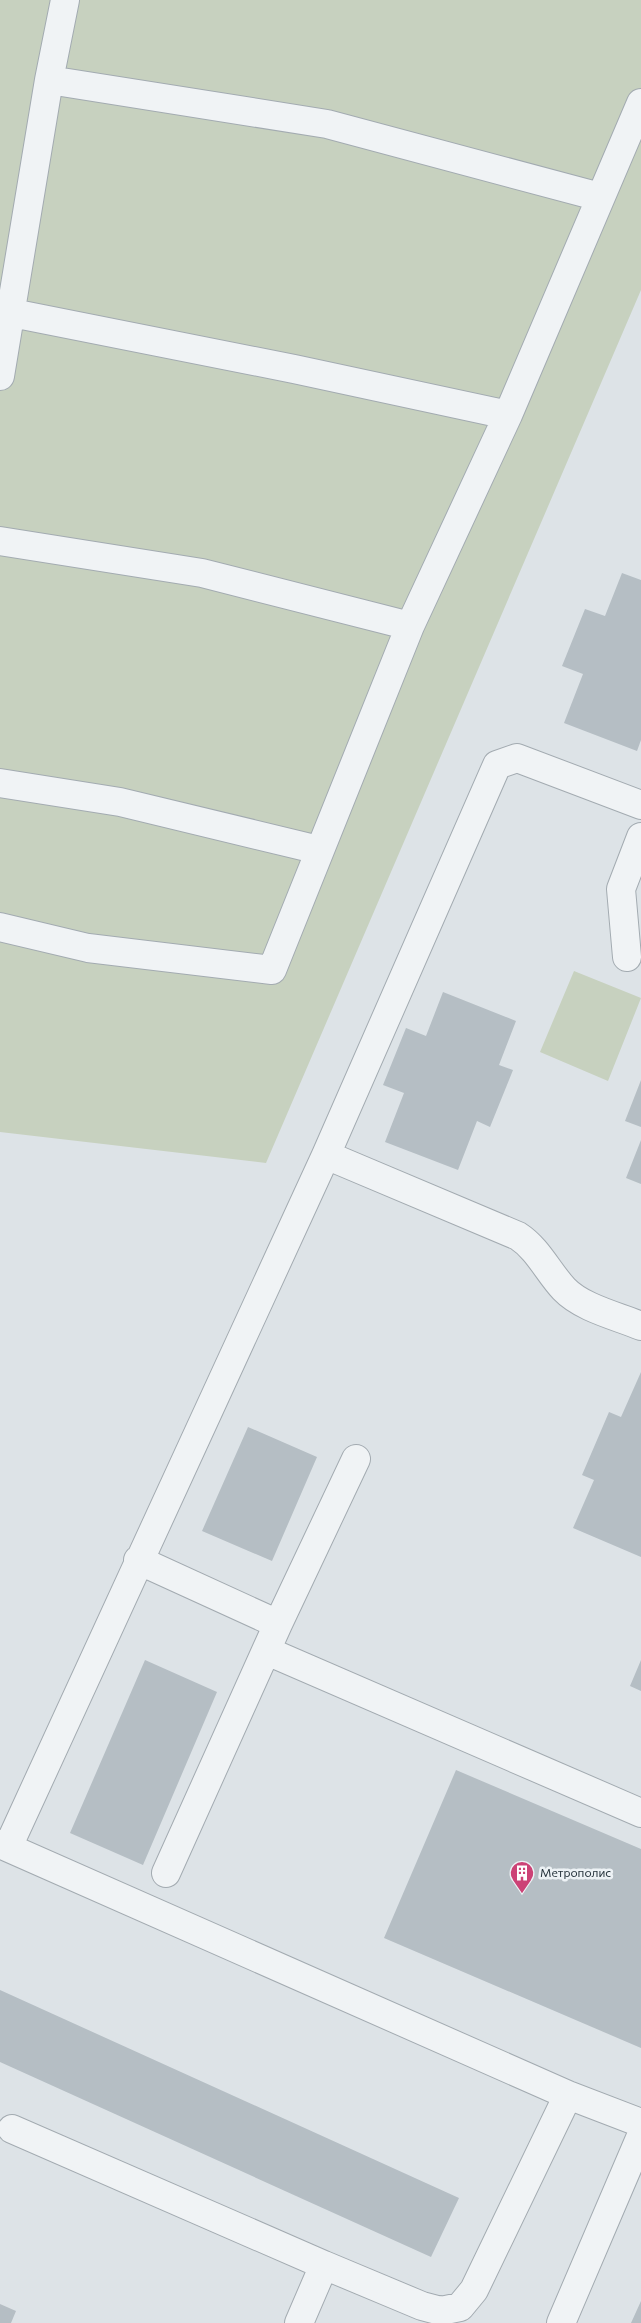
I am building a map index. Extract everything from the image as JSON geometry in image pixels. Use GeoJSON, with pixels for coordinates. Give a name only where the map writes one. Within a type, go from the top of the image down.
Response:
{"type":"FeatureCollection","features":[{"type":"Feature","properties":{"kind":"street"},"geometry":{"type":"LineString","coordinates":[[0,376],[64,0]]}},
{"type":"Feature","properties":{"kind":"street"},"geometry":{"type":"LineString","coordinates":[[49,80],[327,124],[600,197]]}},
{"type":"Feature","properties":{"kind":"street"},"geometry":{"type":"LineString","coordinates":[[0,927],[88,948],[272,970],[410,626],[508,415],[641,103]]}},
{"type":"Feature","properties":{"kind":"street"},"geometry":{"type":"LineString","coordinates":[[12,313],[294,369],[508,415]]}},
{"type":"Feature","properties":{"kind":"street"},"geometry":{"type":"LineString","coordinates":[[0,541],[202,572],[410,626]]}},
{"type":"Feature","properties":{"kind":"street"},"geometry":{"type":"LineString","coordinates":[[641,805],[517,758],[497,765],[326,1155],[4,1845],[568,2095],[641,2123]]}},
{"type":"Feature","properties":{"kind":"street"},"geometry":{"type":"LineString","coordinates":[[0,783],[120,802],[319,850]]}},
{"type":"Feature","properties":{"kind":"street"},"geometry":{"type":"LineString","coordinates":[[627,957],[621,889],[641,837]]}},
{"type":"Feature","properties":{"kind":"street"},"geometry":{"type":"LineString","coordinates":[[326,1155],[518,1236],[527,1242],[564,1289],[578,1300],[641,1326]]}},
{"type":"Feature","properties":{"kind":"street"},"geometry":{"type":"LineString","coordinates":[[166,1873],[278,1624],[356,1459]]}},
{"type":"Feature","properties":{"kind":"street"},"geometry":{"type":"LineString","coordinates":[[138,1560],[278,1624]]}},
{"type":"Feature","properties":{"kind":"street"},"geometry":{"type":"LineString","coordinates":[[267,1651],[641,1813]]}},
{"type":"Feature","properties":{"kind":"street"},"geometry":{"type":"LineString","coordinates":[[12,2129],[324,2265],[422,2306],[441,2311],[460,2307],[474,2290],[568,2095]]}},
{"type":"Feature","properties":{"kind":"street"},"geometry":{"type":"LineString","coordinates":[[561,2323],[641,2136]]}},
{"type":"Feature","properties":{"kind":"street"},"geometry":{"type":"LineString","coordinates":[[299,2323],[324,2265]]}},
{"type":"Feature","properties":{"kind":"green space"},"geometry":{"type":"Polygon","coordinates":[[[0,0],[641,0],[641,290],[266,1163],[0,1132],[0,0]]]}},
{"type":"Feature","properties":{"kind":"green space"},"geometry":{"type":"Polygon","coordinates":[[[574,971],[641,998],[608,1081],[540,1052],[574,971]]]}},
{"type":"Feature","properties":{"kind":"building"},"geometry":{"type":"Polygon","coordinates":[[[622,573],[641,580],[641,740],[637,751],[564,723],[583,674],[562,666],[585,609],[605,616],[622,573]]]}},
{"type":"Feature","properties":{"kind":"building"},"geometry":{"type":"Polygon","coordinates":[[[443,992],[516,1021],[499,1065],[513,1070],[490,1127],[477,1121],[458,1170],[385,1142],[404,1093],[383,1085],[406,1028],[426,1036],[443,992]]]}},
{"type":"Feature","properties":{"kind":"building"},"geometry":{"type":"Polygon","coordinates":[[[641,1080],[641,1127],[625,1121],[641,1080]]]}},
{"type":"Feature","properties":{"kind":"building"},"geometry":{"type":"Polygon","coordinates":[[[641,1140],[641,1184],[626,1178],[641,1140]]]}},
{"type":"Feature","properties":{"kind":"building"},"geometry":{"type":"Polygon","coordinates":[[[641,1372],[641,1557],[573,1528],[594,1480],[582,1475],[609,1412],[621,1417],[641,1372]]]}},
{"type":"Feature","properties":{"kind":"building"},"geometry":{"type":"Polygon","coordinates":[[[248,1427],[317,1457],[272,1561],[202,1531],[248,1427]]]}},
{"type":"Feature","properties":{"kind":"building"},"geometry":{"type":"Polygon","coordinates":[[[145,1660],[217,1692],[143,1865],[70,1833],[145,1660]]]}},
{"type":"Feature","properties":{"kind":"building"},"geometry":{"type":"Polygon","coordinates":[[[641,1660],[641,1691],[630,1686],[641,1660]]]}},
{"type":"Feature","properties":{"kind":"building","name":"Метрополис"},"geometry":{"type":"Polygon","coordinates":[[[456,1770],[641,1849],[641,2048],[384,1938],[456,1770]]]}},
{"type":"Feature","properties":{"kind":"building"},"geometry":{"type":"Polygon","coordinates":[[[0,1990],[459,2198],[431,2257],[0,2062],[0,1990]]]}},
{"type":"Feature","properties":{"kind":"building"},"geometry":{"type":"Polygon","coordinates":[[[641,2301],[641,2323],[631,2323],[641,2301]]]}},
{"type":"Feature","properties":{"kind":"building"},"geometry":{"type":"Polygon","coordinates":[[[0,2304],[16,2311],[11,2323],[0,2323],[0,2304]]]}},
{"type":"Feature","properties":{"kind":"place","name":"Метрополис"},"geometry":{"type":"Point","coordinates":[522,1894]}}]}
